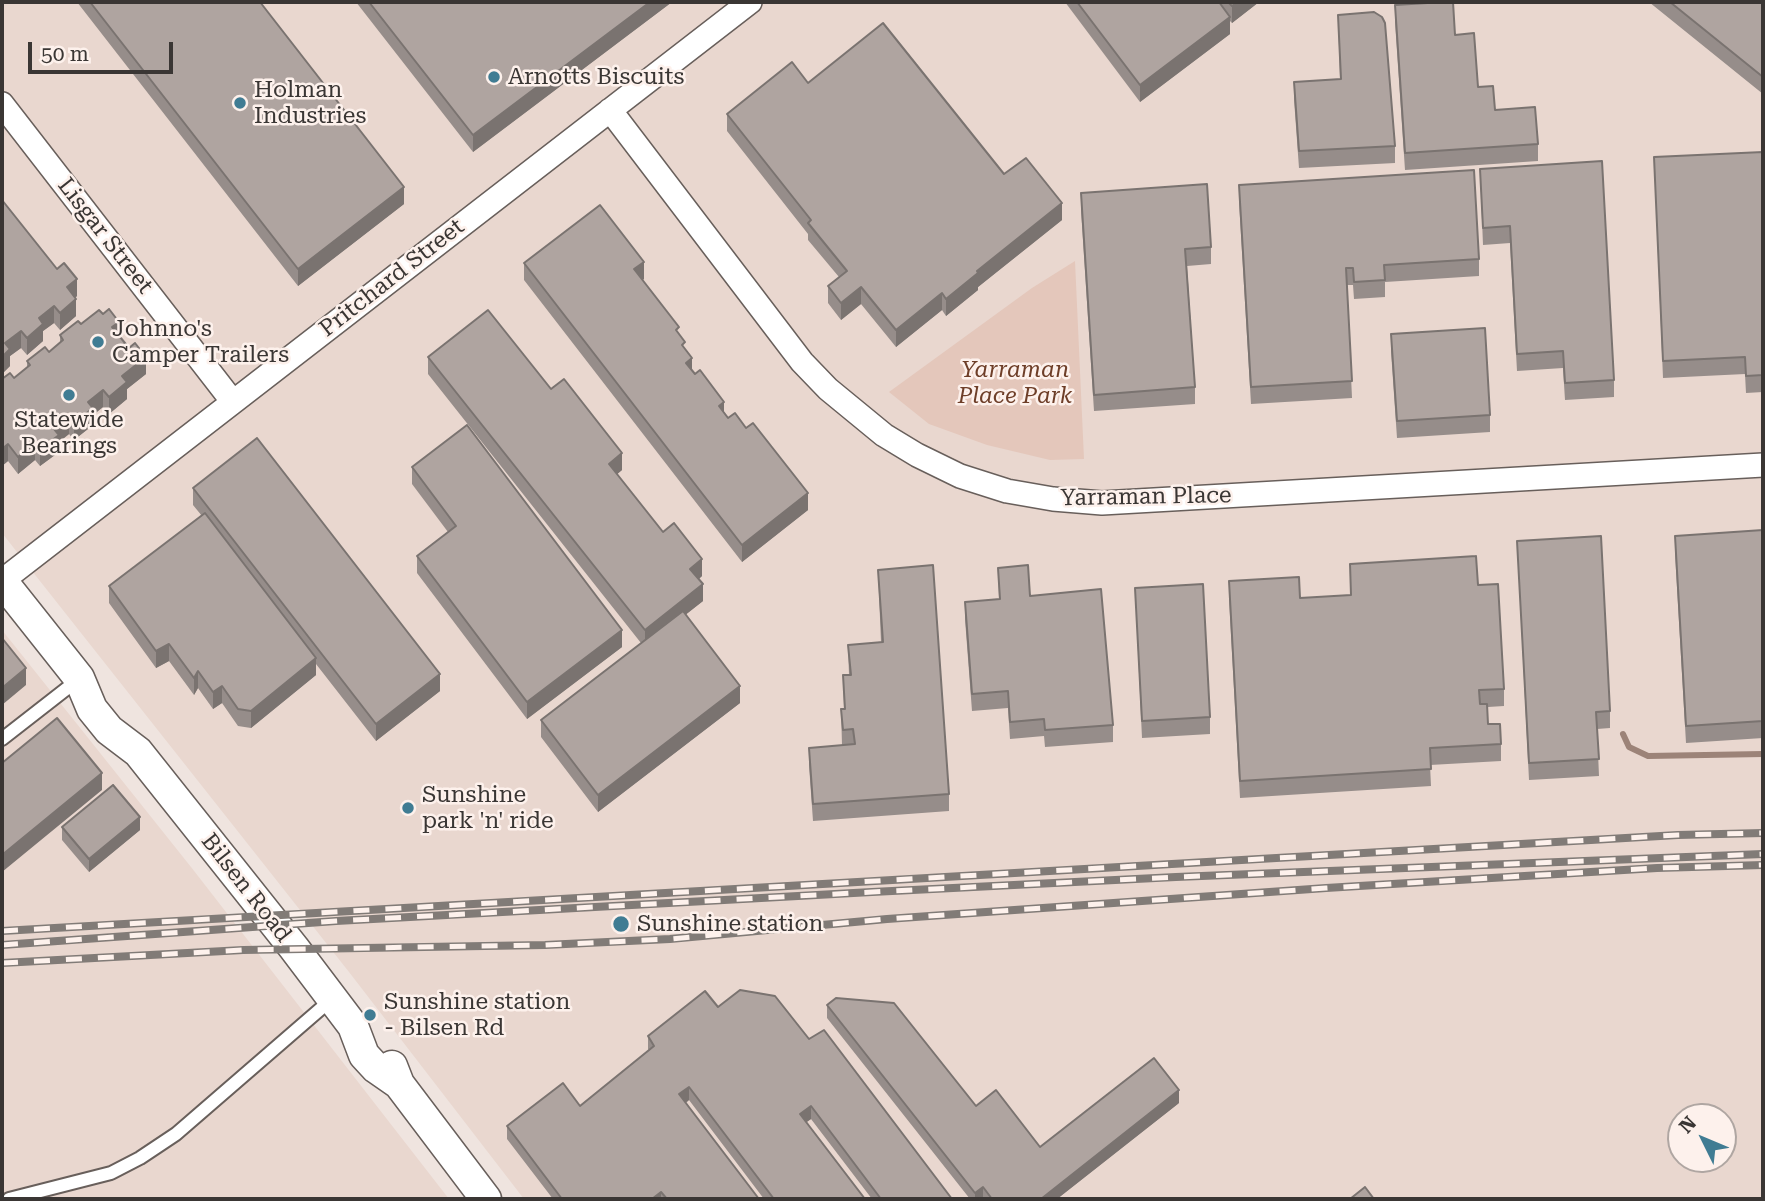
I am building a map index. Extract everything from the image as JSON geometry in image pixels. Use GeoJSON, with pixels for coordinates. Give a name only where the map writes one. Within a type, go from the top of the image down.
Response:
{"type":"FeatureCollection","features":[{"type":"Feature","properties":{"kind":"street","name":"Pritchard Street"},"geometry":{"type":"LineString","coordinates":[[2,581],[750,2]]}},
{"type":"Feature","properties":{"kind":"street","name":"Lisgar Street"},"geometry":{"type":"LineString","coordinates":[[2,104],[233,402]]}},
{"type":"Feature","properties":{"kind":"street","name":"Yarraman Place"},"geometry":{"type":"LineString","coordinates":[[610,110],[802,362],[828,389],[884,435],[917,455],[960,476],[1007,491],[1052,499],[1102,503],[1763,465]]}},
{"type":"Feature","properties":{"kind":"street","name":"Bilsen Road"},"geometry":{"type":"LineString","coordinates":[[2,581],[79,678],[92,709],[109,730],[138,752],[353,1026],[364,1055],[376,1068],[399,1084],[486,1199]]}},
{"type":"Feature","properties":{"kind":"lane"},"geometry":{"type":"LineString","coordinates":[[2,739],[79,678]]}},
{"type":"Feature","properties":{"kind":"lane"},"geometry":{"type":"LineString","coordinates":[[9,1199],[111,1173],[140,1158],[176,1134],[332,999]]}},
{"type":"Feature","properties":{"kind":"shaded area"},"geometry":{"type":"Polygon","coordinates":[[[2,2],[1763,2],[1763,1199],[524,1199],[349,972],[2,533],[2,2]]]}},
{"type":"Feature","properties":{"kind":"shaded area"},"geometry":{"type":"Polygon","coordinates":[[[2,630],[191,867],[449,1199],[2,1199],[2,630]]]}},
{"type":"Feature","properties":{"kind":"green space","name":"Yarraman Place Park"},"geometry":{"type":"Polygon","coordinates":[[[1075,261],[1084,459],[1050,460],[987,445],[929,424],[889,392],[1032,288],[1075,261]]]}},
{"type":"Feature","properties":{"kind":"building","name":"Holman Industries"},"geometry":{"type":"Polygon","coordinates":[[[90,2],[260,2],[404,187],[298,269],[90,2]]]}},
{"type":"Feature","properties":{"kind":"building","name":"Arnotts Biscuits"},"geometry":{"type":"Polygon","coordinates":[[[369,2],[650,2],[473,135],[369,2]]]}},
{"type":"Feature","properties":{"kind":"building"},"geometry":{"type":"Polygon","coordinates":[[[1077,2],[1219,2],[1230,17],[1140,85],[1077,2]]]}},
{"type":"Feature","properties":{"kind":"building"},"geometry":{"type":"Polygon","coordinates":[[[1453,2],[1455,35],[1474,33],[1478,87],[1493,86],[1495,110],[1535,107],[1538,144],[1405,153],[1395,5],[1453,2]]]}},
{"type":"Feature","properties":{"kind":"building"},"geometry":{"type":"Polygon","coordinates":[[[1670,2],[1763,2],[1763,77],[1670,2]]]}},
{"type":"Feature","properties":{"kind":"building"},"geometry":{"type":"Polygon","coordinates":[[[1374,12],[1382,17],[1385,23],[1395,146],[1299,151],[1294,82],[1341,79],[1338,15],[1374,12]]]}},
{"type":"Feature","properties":{"kind":"building"},"geometry":{"type":"Polygon","coordinates":[[[883,23],[1004,174],[1026,158],[1062,203],[946,299],[942,293],[896,330],[861,287],[841,303],[828,286],[847,271],[808,223],[811,220],[727,114],[792,62],[808,83],[883,23]]]}},
{"type":"Feature","properties":{"kind":"building"},"geometry":{"type":"Polygon","coordinates":[[[1763,152],[1763,375],[1746,376],[1745,357],[1663,361],[1654,157],[1763,152]]]}},
{"type":"Feature","properties":{"kind":"building"},"geometry":{"type":"Polygon","coordinates":[[[1602,161],[1614,380],[1565,383],[1563,351],[1517,354],[1510,226],[1483,228],[1480,169],[1602,161]]]}},
{"type":"Feature","properties":{"kind":"building"},"geometry":{"type":"Polygon","coordinates":[[[1474,170],[1479,259],[1384,265],[1385,280],[1354,282],[1353,268],[1346,268],[1352,381],[1251,387],[1239,185],[1474,170]]]}},
{"type":"Feature","properties":{"kind":"building"},"geometry":{"type":"Polygon","coordinates":[[[1207,184],[1211,247],[1185,249],[1195,387],[1094,395],[1081,193],[1207,184]]]}},
{"type":"Feature","properties":{"kind":"building"},"geometry":{"type":"Polygon","coordinates":[[[2,200],[57,269],[64,263],[77,279],[67,287],[76,299],[60,313],[54,306],[39,318],[43,324],[27,338],[21,331],[5,343],[10,349],[2,357],[2,200]]]}},
{"type":"Feature","properties":{"kind":"building"},"geometry":{"type":"Polygon","coordinates":[[[600,205],[644,262],[634,269],[679,327],[676,330],[685,342],[682,345],[692,358],[686,363],[695,374],[700,370],[724,402],[719,406],[728,418],[735,413],[746,428],[753,423],[808,493],[742,545],[524,263],[600,205]]]}},
{"type":"Feature","properties":{"kind":"building"},"geometry":{"type":"Polygon","coordinates":[[[109,309],[119,322],[112,327],[129,348],[135,343],[146,357],[122,376],[127,382],[109,397],[103,390],[88,402],[93,408],[74,423],[69,417],[54,429],[59,435],[40,449],[35,443],[18,457],[8,444],[2,449],[2,379],[10,373],[14,378],[30,365],[27,361],[45,347],[49,352],[63,340],[60,335],[78,321],[81,324],[99,310],[103,314],[109,309]]]}},
{"type":"Feature","properties":{"kind":"building"},"geometry":{"type":"Polygon","coordinates":[[[488,310],[551,389],[564,379],[622,453],[609,464],[663,532],[674,523],[702,559],[690,569],[703,584],[645,630],[428,357],[488,310]]]}},
{"type":"Feature","properties":{"kind":"building"},"geometry":{"type":"Polygon","coordinates":[[[1485,328],[1490,415],[1397,421],[1391,334],[1485,328]]]}},
{"type":"Feature","properties":{"kind":"building"},"geometry":{"type":"Polygon","coordinates":[[[467,425],[622,630],[527,702],[417,556],[456,526],[412,467],[467,425]]]}},
{"type":"Feature","properties":{"kind":"building"},"geometry":{"type":"Polygon","coordinates":[[[257,438],[440,674],[376,724],[193,488],[257,438]]]}},
{"type":"Feature","properties":{"kind":"building"},"geometry":{"type":"Polygon","coordinates":[[[205,513],[316,658],[251,711],[238,709],[222,686],[213,692],[198,671],[194,678],[169,644],[156,651],[109,586],[205,513]]]}},
{"type":"Feature","properties":{"kind":"building"},"geometry":{"type":"Polygon","coordinates":[[[1763,530],[1763,721],[1686,726],[1675,536],[1763,530]]]}},
{"type":"Feature","properties":{"kind":"building"},"geometry":{"type":"Polygon","coordinates":[[[1601,536],[1610,711],[1596,712],[1599,759],[1529,763],[1517,541],[1601,536]]]}},
{"type":"Feature","properties":{"kind":"building"},"geometry":{"type":"Polygon","coordinates":[[[1476,556],[1478,585],[1498,584],[1504,689],[1479,690],[1480,704],[1487,704],[1488,724],[1500,724],[1501,744],[1430,748],[1431,769],[1240,781],[1229,581],[1299,577],[1300,598],[1351,595],[1350,564],[1476,556]]]}},
{"type":"Feature","properties":{"kind":"building"},"geometry":{"type":"Polygon","coordinates":[[[933,565],[949,794],[813,804],[809,748],[855,744],[853,729],[843,730],[843,675],[851,675],[848,645],[883,642],[878,570],[933,565]]]}},
{"type":"Feature","properties":{"kind":"building"},"geometry":{"type":"Polygon","coordinates":[[[1028,565],[1030,596],[1101,589],[1113,725],[1045,730],[1044,719],[1010,722],[1008,691],[972,694],[965,602],[1000,599],[998,568],[1028,565]]]}},
{"type":"Feature","properties":{"kind":"building"},"geometry":{"type":"Polygon","coordinates":[[[1203,584],[1210,717],[1142,721],[1135,588],[1203,584]]]}},
{"type":"Feature","properties":{"kind":"building"},"geometry":{"type":"Polygon","coordinates":[[[683,611],[740,686],[598,795],[541,720],[683,611]]]}},
{"type":"Feature","properties":{"kind":"building"},"geometry":{"type":"Polygon","coordinates":[[[2,638],[26,668],[2,688],[2,638]]]}},
{"type":"Feature","properties":{"kind":"building"},"geometry":{"type":"Polygon","coordinates":[[[57,718],[102,773],[2,855],[2,763],[57,718]]]}},
{"type":"Feature","properties":{"kind":"building"},"geometry":{"type":"Polygon","coordinates":[[[113,785],[140,817],[89,859],[62,827],[113,785]]]}},
{"type":"Feature","properties":{"kind":"building"},"geometry":{"type":"Polygon","coordinates":[[[740,990],[775,996],[809,1039],[824,1030],[952,1199],[881,1199],[811,1106],[800,1114],[865,1199],[774,1199],[689,1087],[679,1094],[759,1199],[667,1199],[661,1192],[652,1199],[562,1199],[507,1126],[563,1083],[580,1106],[654,1046],[648,1036],[705,991],[718,1007],[740,990]]]}},
{"type":"Feature","properties":{"kind":"building"},"geometry":{"type":"Polygon","coordinates":[[[836,998],[894,1003],[976,1106],[996,1090],[1040,1147],[1154,1058],[1179,1090],[1041,1199],[992,1199],[983,1187],[975,1193],[827,1005],[836,998]]]}},
{"type":"Feature","properties":{"kind":"building"},"geometry":{"type":"Polygon","coordinates":[[[1365,1187],[1374,1199],[1350,1199],[1365,1187]]]}},
{"type":"Feature","properties":{"kind":"waterway"},"geometry":{"type":"LineString","coordinates":[[1623,734],[1629,747],[1648,756],[1763,754]]}},
{"type":"Feature","properties":{"kind":"railway"},"geometry":{"type":"LineString","coordinates":[[2,931],[1678,835],[1763,833]]}},
{"type":"Feature","properties":{"kind":"railway"},"geometry":{"type":"LineString","coordinates":[[2,945],[336,921],[872,892],[1763,854]]}},
{"type":"Feature","properties":{"kind":"railway"},"geometry":{"type":"LineString","coordinates":[[2,963],[243,950],[545,945],[670,939],[887,919],[1326,888],[1657,868],[1763,865]]}},
{"type":"Feature","properties":{"kind":"place","name":"Arnotts Biscuits"},"geometry":{"type":"Point","coordinates":[494,77]}},
{"type":"Feature","properties":{"kind":"place","name":"Holman Industries"},"geometry":{"type":"Point","coordinates":[240,103]}},
{"type":"Feature","properties":{"kind":"place","name":"Johnno's Camper Trailers"},"geometry":{"type":"Point","coordinates":[98,342]}},
{"type":"Feature","properties":{"kind":"place","name":"Statewide Bearings"},"geometry":{"type":"Point","coordinates":[69,395]}},
{"type":"Feature","properties":{"kind":"place","name":"Sunshine park 'n' ride"},"geometry":{"type":"Point","coordinates":[408,808]}},
{"type":"Feature","properties":{"kind":"place","name":"Sunshine station"},"geometry":{"type":"Point","coordinates":[621,924]}},
{"type":"Feature","properties":{"kind":"place","name":"Sunshine station - Bilsen Rd"},"geometry":{"type":"Point","coordinates":[370,1015]}}]}
